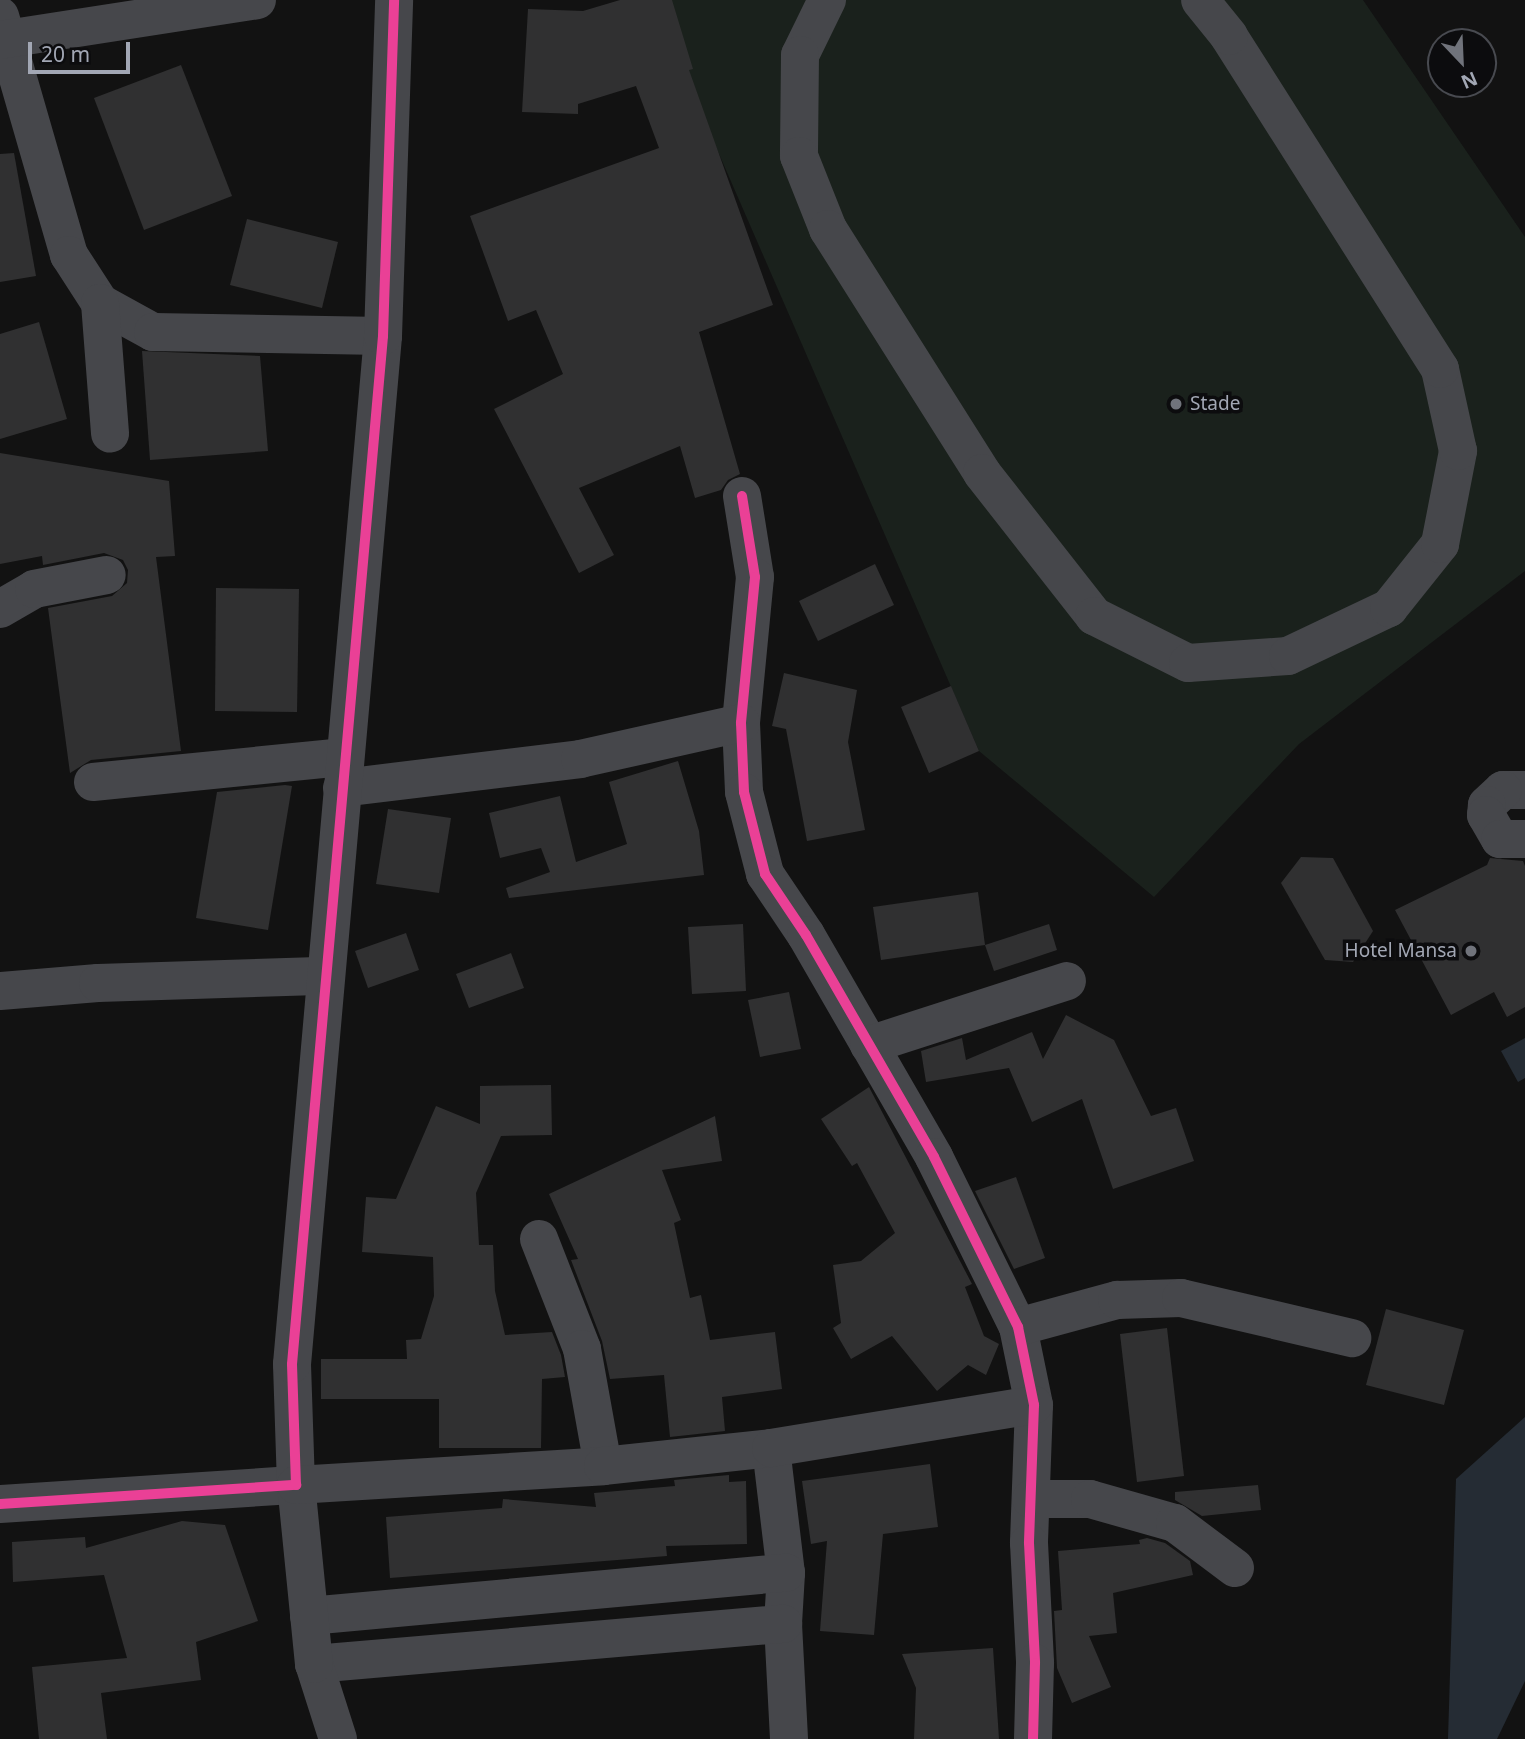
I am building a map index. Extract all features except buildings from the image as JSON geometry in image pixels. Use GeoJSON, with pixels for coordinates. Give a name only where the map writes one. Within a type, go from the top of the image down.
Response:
{"type":"FeatureCollection","features":[{"type":"Feature","properties":{"kind":"street"},"geometry":{"type":"LineString","coordinates":[[257,0],[3,31],[69,255],[100,303],[153,332],[383,336]]}},
{"type":"Feature","properties":{"kind":"street"},"geometry":{"type":"LineString","coordinates":[[338,1739],[314,1664],[296,1485],[292,1364],[383,336],[394,0]]}},
{"type":"Feature","properties":{"kind":"street"},"geometry":{"type":"LineString","coordinates":[[827,0],[800,55],[799,156],[828,229],[982,473],[1094,615],[1188,663],[1288,656],[1389,608],[1440,544],[1458,451],[1440,369],[1228,36],[1200,0]]}},
{"type":"Feature","properties":{"kind":"street"},"geometry":{"type":"LineString","coordinates":[[100,303],[110,434]]}},
{"type":"Feature","properties":{"kind":"street"},"geometry":{"type":"LineString","coordinates":[[742,496],[755,577],[741,723],[744,792],[765,874],[934,1157],[1018,1326],[1034,1405],[1031,1499],[1033,1739]]}},
{"type":"Feature","properties":{"kind":"street"},"geometry":{"type":"LineString","coordinates":[[0,609],[34,589],[107,575]]}},
{"type":"Feature","properties":{"kind":"street"},"geometry":{"type":"LineString","coordinates":[[93,782],[580,759],[741,723]]}},
{"type":"Feature","properties":{"kind":"street"},"geometry":{"type":"LineString","coordinates":[[1525,790],[1503,790],[1494,796],[1486,815],[1492,833],[1500,839],[1525,839]]}},
{"type":"Feature","properties":{"kind":"street"},"geometry":{"type":"LineString","coordinates":[[0,991],[98,983],[326,976]]}},
{"type":"Feature","properties":{"kind":"street"},"geometry":{"type":"LineString","coordinates":[[869,1045],[1067,981]]}},
{"type":"Feature","properties":{"kind":"street"},"geometry":{"type":"LineString","coordinates":[[538,1239],[582,1349],[603,1466]]}},
{"type":"Feature","properties":{"kind":"street"},"geometry":{"type":"LineString","coordinates":[[1018,1326],[1116,1300],[1181,1298],[1352,1338]]}},
{"type":"Feature","properties":{"kind":"street"},"geometry":{"type":"LineString","coordinates":[[0,1504],[603,1466],[771,1448],[1034,1405]]}},
{"type":"Feature","properties":{"kind":"street"},"geometry":{"type":"LineString","coordinates":[[771,1448],[786,1573],[783,1624],[789,1739]]}},
{"type":"Feature","properties":{"kind":"street"},"geometry":{"type":"LineString","coordinates":[[1031,1499],[1090,1499],[1175,1523],[1235,1568]]}},
{"type":"Feature","properties":{"kind":"street"},"geometry":{"type":"LineString","coordinates":[[309,1616],[786,1573]]}},
{"type":"Feature","properties":{"kind":"street"},"geometry":{"type":"LineString","coordinates":[[314,1664],[783,1624]]}},
{"type":"Feature","properties":{"kind":"shaded area","name":"Stade"},"geometry":{"type":"Polygon","coordinates":[[[652,0],[1363,0],[1427,94],[1427,98],[1430,98],[1525,237],[1525,571],[1299,744],[1154,897],[979,751],[652,0]]]}},
{"type":"Feature","properties":{"kind":"shaded area"},"geometry":{"type":"Polygon","coordinates":[[[1525,1038],[1525,1078],[1518,1082],[1501,1051],[1525,1038]]]}},
{"type":"Feature","properties":{"kind":"shaded area"},"geometry":{"type":"Polygon","coordinates":[[[1525,1417],[1525,1681],[1497,1739],[1448,1739],[1456,1479],[1525,1417]]]}},
{"type":"Feature","properties":{"kind":"cycle path"},"geometry":{"type":"LineString","coordinates":[[0,1504],[296,1485],[292,1364],[383,336],[394,0]]}},
{"type":"Feature","properties":{"kind":"cycle path"},"geometry":{"type":"LineString","coordinates":[[742,496],[755,577],[741,723],[744,792],[765,874],[806,935],[934,1157],[1018,1327],[1034,1405],[1029,1543],[1035,1663],[1033,1739]]}},
{"type":"Feature","properties":{"kind":"place","name":"Stade"},"geometry":{"type":"Point","coordinates":[1176,404]}},
{"type":"Feature","properties":{"kind":"place","name":"Hotel Mansa"},"geometry":{"type":"Point","coordinates":[1471,951]}}]}
